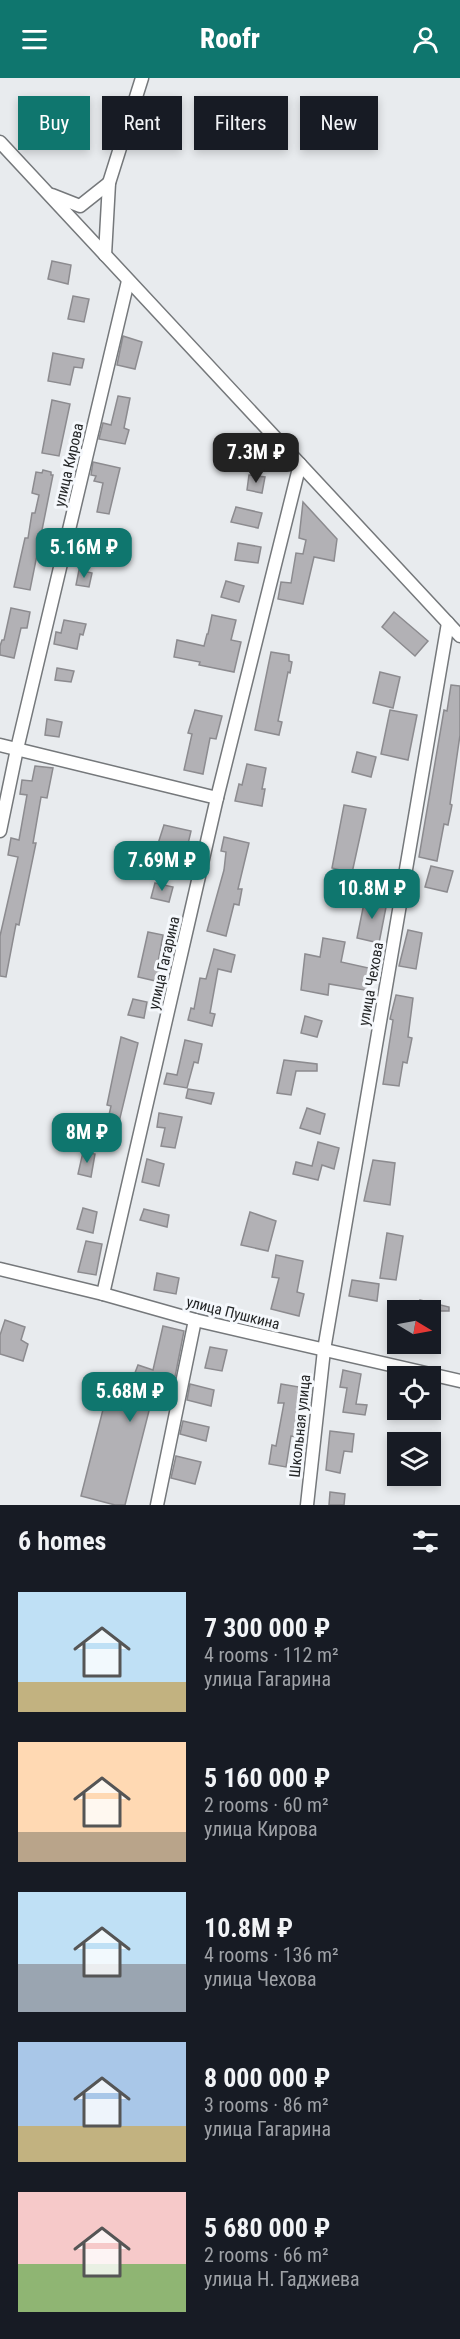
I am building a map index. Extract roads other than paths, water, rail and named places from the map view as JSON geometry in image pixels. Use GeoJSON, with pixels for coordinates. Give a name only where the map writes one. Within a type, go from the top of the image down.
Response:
{"type":"FeatureCollection","features":[{"type":"Feature","properties":{"kind":"street"},"geometry":{"type":"LineString","coordinates":[[105,255],[109,183],[142,78]]}},
{"type":"Feature","properties":{"kind":"street"},"geometry":{"type":"LineString","coordinates":[[0,142],[460,636]]}},
{"type":"Feature","properties":{"kind":"street"},"geometry":{"type":"LineString","coordinates":[[48,194],[80,206],[109,183]]}},
{"type":"Feature","properties":{"kind":"street","name":"улица Кирова"},"geometry":{"type":"LineString","coordinates":[[0,831],[17,749],[128,281]]}},
{"type":"Feature","properties":{"kind":"street","name":"улица Гагарина"},"geometry":{"type":"LineString","coordinates":[[103,1294],[218,798],[300,464]]}},
{"type":"Feature","properties":{"kind":"street","name":"улица Чехова"},"geometry":{"type":"LineString","coordinates":[[324,1350],[448,623]]}},
{"type":"Feature","properties":{"kind":"street"},"geometry":{"type":"LineString","coordinates":[[0,745],[218,798]]}},
{"type":"Feature","properties":{"kind":"street","name":"улица Пушкина"},"geometry":{"type":"LineString","coordinates":[[0,1269],[103,1294],[195,1320],[460,1381]]}},
{"type":"Feature","properties":{"kind":"street"},"geometry":{"type":"LineString","coordinates":[[157,1505],[195,1320]]}},
{"type":"Feature","properties":{"kind":"street","name":"Школьная улица"},"geometry":{"type":"LineString","coordinates":[[307,1505],[324,1350]]}}]}
